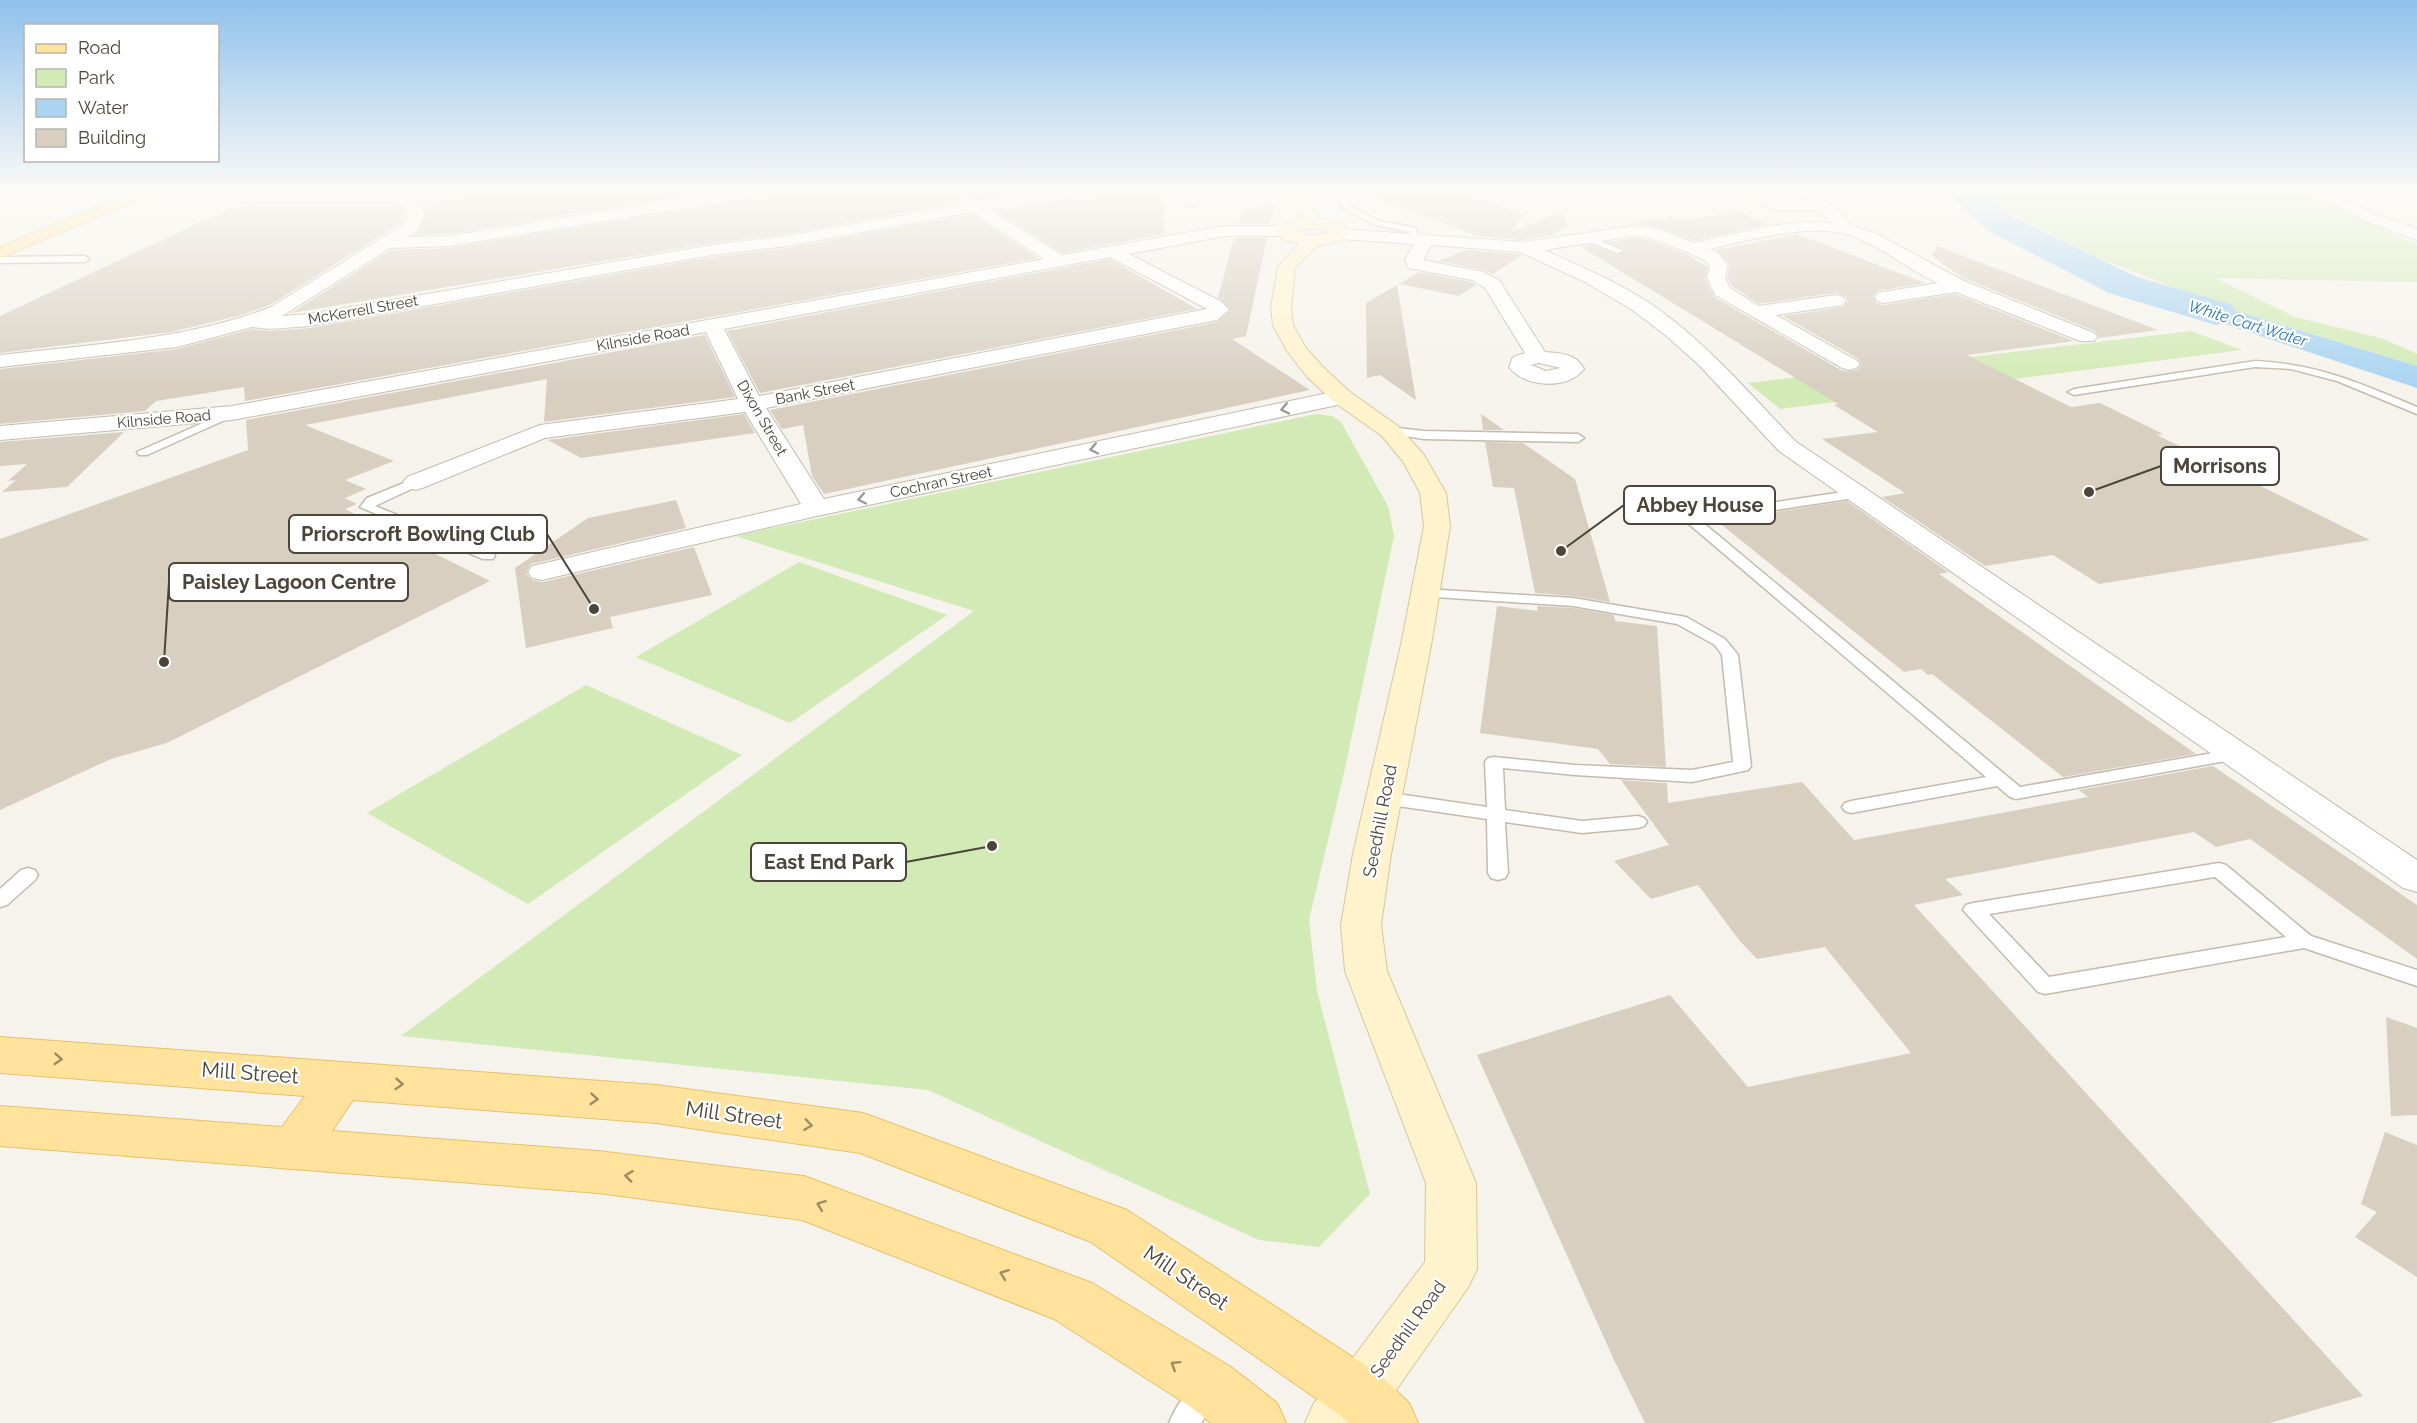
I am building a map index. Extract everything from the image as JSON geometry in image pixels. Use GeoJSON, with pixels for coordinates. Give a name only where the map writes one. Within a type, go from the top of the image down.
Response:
{"type":"FeatureCollection","features":[{"type":"Feature","properties":{"kind":"main road","name":"Mill Street"},"geometry":{"type":"LineString","coordinates":[[0,1055],[656,1104],[863,1133],[1108,1226],[1361,1414]]}},
{"type":"Feature","properties":{"kind":"main road"},"geometry":{"type":"LineString","coordinates":[[293,1150],[342,1080]]}},
{"type":"Feature","properties":{"kind":"main road"},"geometry":{"type":"LineString","coordinates":[[0,1126],[598,1172],[804,1198],[1073,1301],[1197,1405],[1257,1423]]}},
{"type":"Feature","properties":{"kind":"street"},"geometry":{"type":"LineString","coordinates":[[252,321],[278,311],[369,255]]}},
{"type":"Feature","properties":{"kind":"street","name":"McKerrell Street"},"geometry":{"type":"LineString","coordinates":[[0,361],[177,341],[252,321],[270,323],[310,320],[681,255]]}},
{"type":"Feature","properties":{"kind":"street"},"geometry":{"type":"LineString","coordinates":[[1050,255],[1059,261]]}},
{"type":"Feature","properties":{"kind":"street","name":"Kilnside Road"},"geometry":{"type":"LineString","coordinates":[[0,433],[232,413],[1093,255]]}},
{"type":"Feature","properties":{"kind":"street","name":"Bank Street"},"geometry":{"type":"LineString","coordinates":[[416,482],[540,432],[752,404],[1210,316],[1219,310],[1119,255]]}},
{"type":"Feature","properties":{"kind":"street","name":"Seedhill Road"},"geometry":{"type":"LineString","coordinates":[[1295,255],[1287,266],[1281,308],[1284,325],[1297,351],[1315,372],[1342,397],[1390,431],[1415,460],[1433,493],[1437,526],[1372,854],[1361,925],[1366,971],[1451,1183],[1451,1269],[1361,1414]]}},
{"type":"Feature","properties":{"kind":"street"},"geometry":{"type":"LineString","coordinates":[[1415,255],[1414,264],[1477,276],[1492,284],[1538,357]]}},
{"type":"Feature","properties":{"kind":"street"},"geometry":{"type":"LineString","coordinates":[[1542,255],[1594,279],[1652,315],[1697,352],[1787,446],[2417,879]]}},
{"type":"Feature","properties":{"kind":"street"},"geometry":{"type":"LineString","coordinates":[[1709,255],[1719,266],[1716,277],[1722,291],[1849,364]]}},
{"type":"Feature","properties":{"kind":"street"},"geometry":{"type":"LineString","coordinates":[[1898,255],[1958,286],[2087,337]]}},
{"type":"Feature","properties":{"kind":"street"},"geometry":{"type":"LineString","coordinates":[[1884,297],[1958,286]]}},
{"type":"Feature","properties":{"kind":"street"},"geometry":{"type":"LineString","coordinates":[[1756,312],[1836,301]]}},
{"type":"Feature","properties":{"kind":"street","name":"Dixon Street"},"geometry":{"type":"LineString","coordinates":[[712,325],[752,404],[817,508]]}},
{"type":"Feature","properties":{"kind":"street","name":"Cochran Street"},"geometry":{"type":"LineString","coordinates":[[542,572],[817,508],[1342,397]]}},
{"type":"Feature","properties":{"kind":"lane"},"geometry":{"type":"LineString","coordinates":[[0,260],[85,259]]}},
{"type":"Feature","properties":{"kind":"lane"},"geometry":{"type":"LineString","coordinates":[[2074,392],[2255,364],[2291,366],[2341,379],[2370,389],[2417,411]]}},
{"type":"Feature","properties":{"kind":"lane"},"geometry":{"type":"LineString","coordinates":[[143,452],[232,413]]}},
{"type":"Feature","properties":{"kind":"lane"},"geometry":{"type":"LineString","coordinates":[[1390,431],[1424,435],[1578,438]]}},
{"type":"Feature","properties":{"kind":"lane"},"geometry":{"type":"LineString","coordinates":[[416,482],[372,501],[367,507],[488,556]]}},
{"type":"Feature","properties":{"kind":"lane"},"geometry":{"type":"LineString","coordinates":[[1856,494],[1689,519],[2016,793],[2236,754]]}},
{"type":"Feature","properties":{"kind":"lane"},"geometry":{"type":"LineString","coordinates":[[1425,593],[1573,602],[1681,620],[1720,642],[1730,655],[1742,766],[1692,776],[1575,770],[1494,762],[1497,873]]}},
{"type":"Feature","properties":{"kind":"lane"},"geometry":{"type":"LineString","coordinates":[[1851,807],[2000,780]]}},
{"type":"Feature","properties":{"kind":"lane"},"geometry":{"type":"LineString","coordinates":[[1384,798],[1582,826],[1638,822]]}},
{"type":"Feature","properties":{"kind":"lane"},"geometry":{"type":"LineString","coordinates":[[2304,941],[2045,986],[1973,910],[2219,870],[2304,941],[2417,978]]}},
{"type":"Feature","properties":{"kind":"lane"},"geometry":{"type":"LineString","coordinates":[[0,900],[28,875]]}},
{"type":"Feature","properties":{"kind":"green space"},"geometry":{"type":"Polygon","coordinates":[[[2092,255],[2417,255],[2417,282],[2215,278],[2295,317],[2384,339],[2417,354],[2417,366],[2226,308],[2092,255]]]}},
{"type":"Feature","properties":{"kind":"green space"},"geometry":{"type":"Polygon","coordinates":[[[2191,331],[2242,350],[1780,409],[1748,383],[2191,331]]]}},
{"type":"Feature","properties":{"kind":"green space"},"geometry":{"type":"Polygon","coordinates":[[[1316,414],[1332,416],[1341,422],[1388,506],[1394,536],[1344,773],[1309,920],[1317,991],[1370,1194],[1319,1247],[1259,1240],[928,1090],[401,1036],[974,611],[735,536],[1316,414]]]}},
{"type":"Feature","properties":{"kind":"green space"},"geometry":{"type":"Polygon","coordinates":[[[799,562],[947,615],[790,723],[636,657],[799,562]]]}},
{"type":"Feature","properties":{"kind":"green space"},"geometry":{"type":"Polygon","coordinates":[[[586,685],[742,755],[528,904],[367,813],[586,685]]]}},
{"type":"Feature","properties":{"kind":"water","name":"White Cart Water"},"geometry":{"type":"Polygon","coordinates":[[[2123,285],[2226,308],[2417,366],[2417,388],[2239,329],[2123,285]]]}},
{"type":"Feature","properties":{"kind":"building"},"geometry":{"type":"Polygon","coordinates":[[[130,255],[349,255],[270,305],[238,316],[171,332],[0,353],[0,316],[130,255]]]}},
{"type":"Feature","properties":{"kind":"building"},"geometry":{"type":"Polygon","coordinates":[[[382,255],[637,255],[291,313],[382,255]]]}},
{"type":"Feature","properties":{"kind":"building"},"geometry":{"type":"Polygon","coordinates":[[[1034,255],[1038,258],[245,401],[244,387],[156,401],[145,411],[0,424],[0,369],[177,349],[252,329],[270,331],[310,328],[712,257],[1034,255]]]}},
{"type":"Feature","properties":{"kind":"building"},"geometry":{"type":"Polygon","coordinates":[[[1229,255],[1263,255],[1246,336],[1232,339],[1310,390],[824,494],[812,476],[803,425],[782,429],[770,410],[1217,322],[1231,310],[1218,297],[1229,255]]]}},
{"type":"Feature","properties":{"kind":"building"},"geometry":{"type":"Polygon","coordinates":[[[1453,255],[1521,255],[1493,274],[1439,261],[1453,255]]]}},
{"type":"Feature","properties":{"kind":"building"},"geometry":{"type":"Polygon","coordinates":[[[1595,255],[1688,255],[1708,267],[1705,278],[1714,297],[1841,370],[1848,372],[1857,370],[1862,364],[1857,358],[1783,316],[1843,307],[1848,301],[1845,296],[1836,293],[1759,304],[1732,286],[1727,277],[1730,265],[1722,255],[1853,255],[1925,283],[1877,291],[1873,296],[1876,303],[1884,305],[1955,294],[2074,341],[1967,355],[2071,407],[2100,403],[2163,434],[2157,435],[2370,540],[2099,584],[2053,555],[1985,566],[1882,497],[1905,493],[1822,439],[1878,432],[1834,405],[1838,404],[1595,255]]]}},
{"type":"Feature","properties":{"kind":"building"},"geometry":{"type":"Polygon","coordinates":[[[1962,255],[2158,330],[2099,338],[2095,331],[1963,278],[1932,256],[1962,255]]]}},
{"type":"Feature","properties":{"kind":"building"},"geometry":{"type":"Polygon","coordinates":[[[1110,259],[1197,309],[760,393],[727,331],[1110,259]]]}},
{"type":"Feature","properties":{"kind":"building"},"geometry":{"type":"Polygon","coordinates":[[[1419,272],[1471,282],[1476,285],[1459,296],[1399,284],[1419,272]]]}},
{"type":"Feature","properties":{"kind":"building"},"geometry":{"type":"Polygon","coordinates":[[[1397,285],[1416,400],[1380,375],[1367,378],[1366,303],[1397,285]]]}},
{"type":"Feature","properties":{"kind":"building"},"geometry":{"type":"Polygon","coordinates":[[[705,335],[735,397],[544,422],[547,379],[305,425],[394,461],[345,480],[366,489],[345,498],[357,504],[345,509],[490,581],[167,743],[111,759],[0,810],[0,539],[248,450],[246,420],[705,335]]]}},
{"type":"Feature","properties":{"kind":"building"},"geometry":{"type":"Polygon","coordinates":[[[744,414],[755,433],[581,458],[548,440],[744,414]]]}},
{"type":"Feature","properties":{"kind":"building"},"geometry":{"type":"Polygon","coordinates":[[[1481,414],[1504,430],[1483,430],[1481,414]]]}},
{"type":"Feature","properties":{"kind":"building"},"geometry":{"type":"Polygon","coordinates":[[[124,432],[67,487],[2,492],[16,480],[8,481],[27,464],[0,466],[0,442],[124,432]]]}},
{"type":"Feature","properties":{"kind":"building"},"geometry":{"type":"Polygon","coordinates":[[[1485,442],[1523,443],[1575,479],[1610,602],[1535,593],[1514,488],[1493,487],[1485,442]]]}},
{"type":"Feature","properties":{"kind":"building"},"geometry":{"type":"Polygon","coordinates":[[[676,500],[686,528],[531,564],[526,573],[532,580],[543,582],[694,547],[712,595],[610,617],[613,628],[526,648],[515,568],[588,518],[676,500]]]}},
{"type":"Feature","properties":{"kind":"building"},"geometry":{"type":"Polygon","coordinates":[[[1847,501],[1948,572],[1939,574],[2196,754],[2063,777],[1932,674],[1928,675],[1921,669],[1904,672],[1717,521],[1847,501]]]}},
{"type":"Feature","properties":{"kind":"building"},"geometry":{"type":"Polygon","coordinates":[[[1497,606],[1538,611],[1537,606],[1573,608],[1614,615],[1615,621],[1657,626],[1666,767],[1610,764],[1598,749],[1480,733],[1497,606]]]}},
{"type":"Feature","properties":{"kind":"building"},"geometry":{"type":"Polygon","coordinates":[[[2213,766],[2417,905],[2417,959],[2250,839],[2216,847],[2194,832],[1945,879],[1963,895],[1914,905],[2363,1396],[2270,1423],[1645,1423],[1614,1360],[1477,1055],[1670,995],[1748,1087],[1911,1053],[1825,947],[1757,959],[1739,940],[1698,885],[1651,899],[1614,861],[1669,845],[1621,780],[1667,783],[1668,803],[1802,782],[1854,840],[2088,797],[2079,790],[2213,766]]]}},
{"type":"Feature","properties":{"kind":"building"},"geometry":{"type":"Polygon","coordinates":[[[2386,1017],[2417,1028],[2417,1115],[2391,1116],[2386,1017]]]}},
{"type":"Feature","properties":{"kind":"building"},"geometry":{"type":"Polygon","coordinates":[[[2385,1132],[2417,1145],[2417,1277],[2355,1237],[2377,1212],[2361,1204],[2385,1132]]]}},
{"type":"Feature","properties":{"kind":"waterway","name":"White Cart Water"},"geometry":{"type":"LineString","coordinates":[[2064,255],[2123,285],[2216,313]]}},
{"type":"Feature","properties":{"kind":"place","name":"Morrisons"},"geometry":{"type":"Point","coordinates":[2089,492]}},
{"type":"Feature","properties":{"kind":"place","name":"Abbey House"},"geometry":{"type":"Point","coordinates":[1561,551]}},
{"type":"Feature","properties":{"kind":"place","name":"Priorscroft Bowling Club"},"geometry":{"type":"Point","coordinates":[594,609]}},
{"type":"Feature","properties":{"kind":"place","name":"Paisley Lagoon Centre"},"geometry":{"type":"Point","coordinates":[164,662]}},
{"type":"Feature","properties":{"kind":"place","name":"East End Park"},"geometry":{"type":"Point","coordinates":[992,846]}}]}
